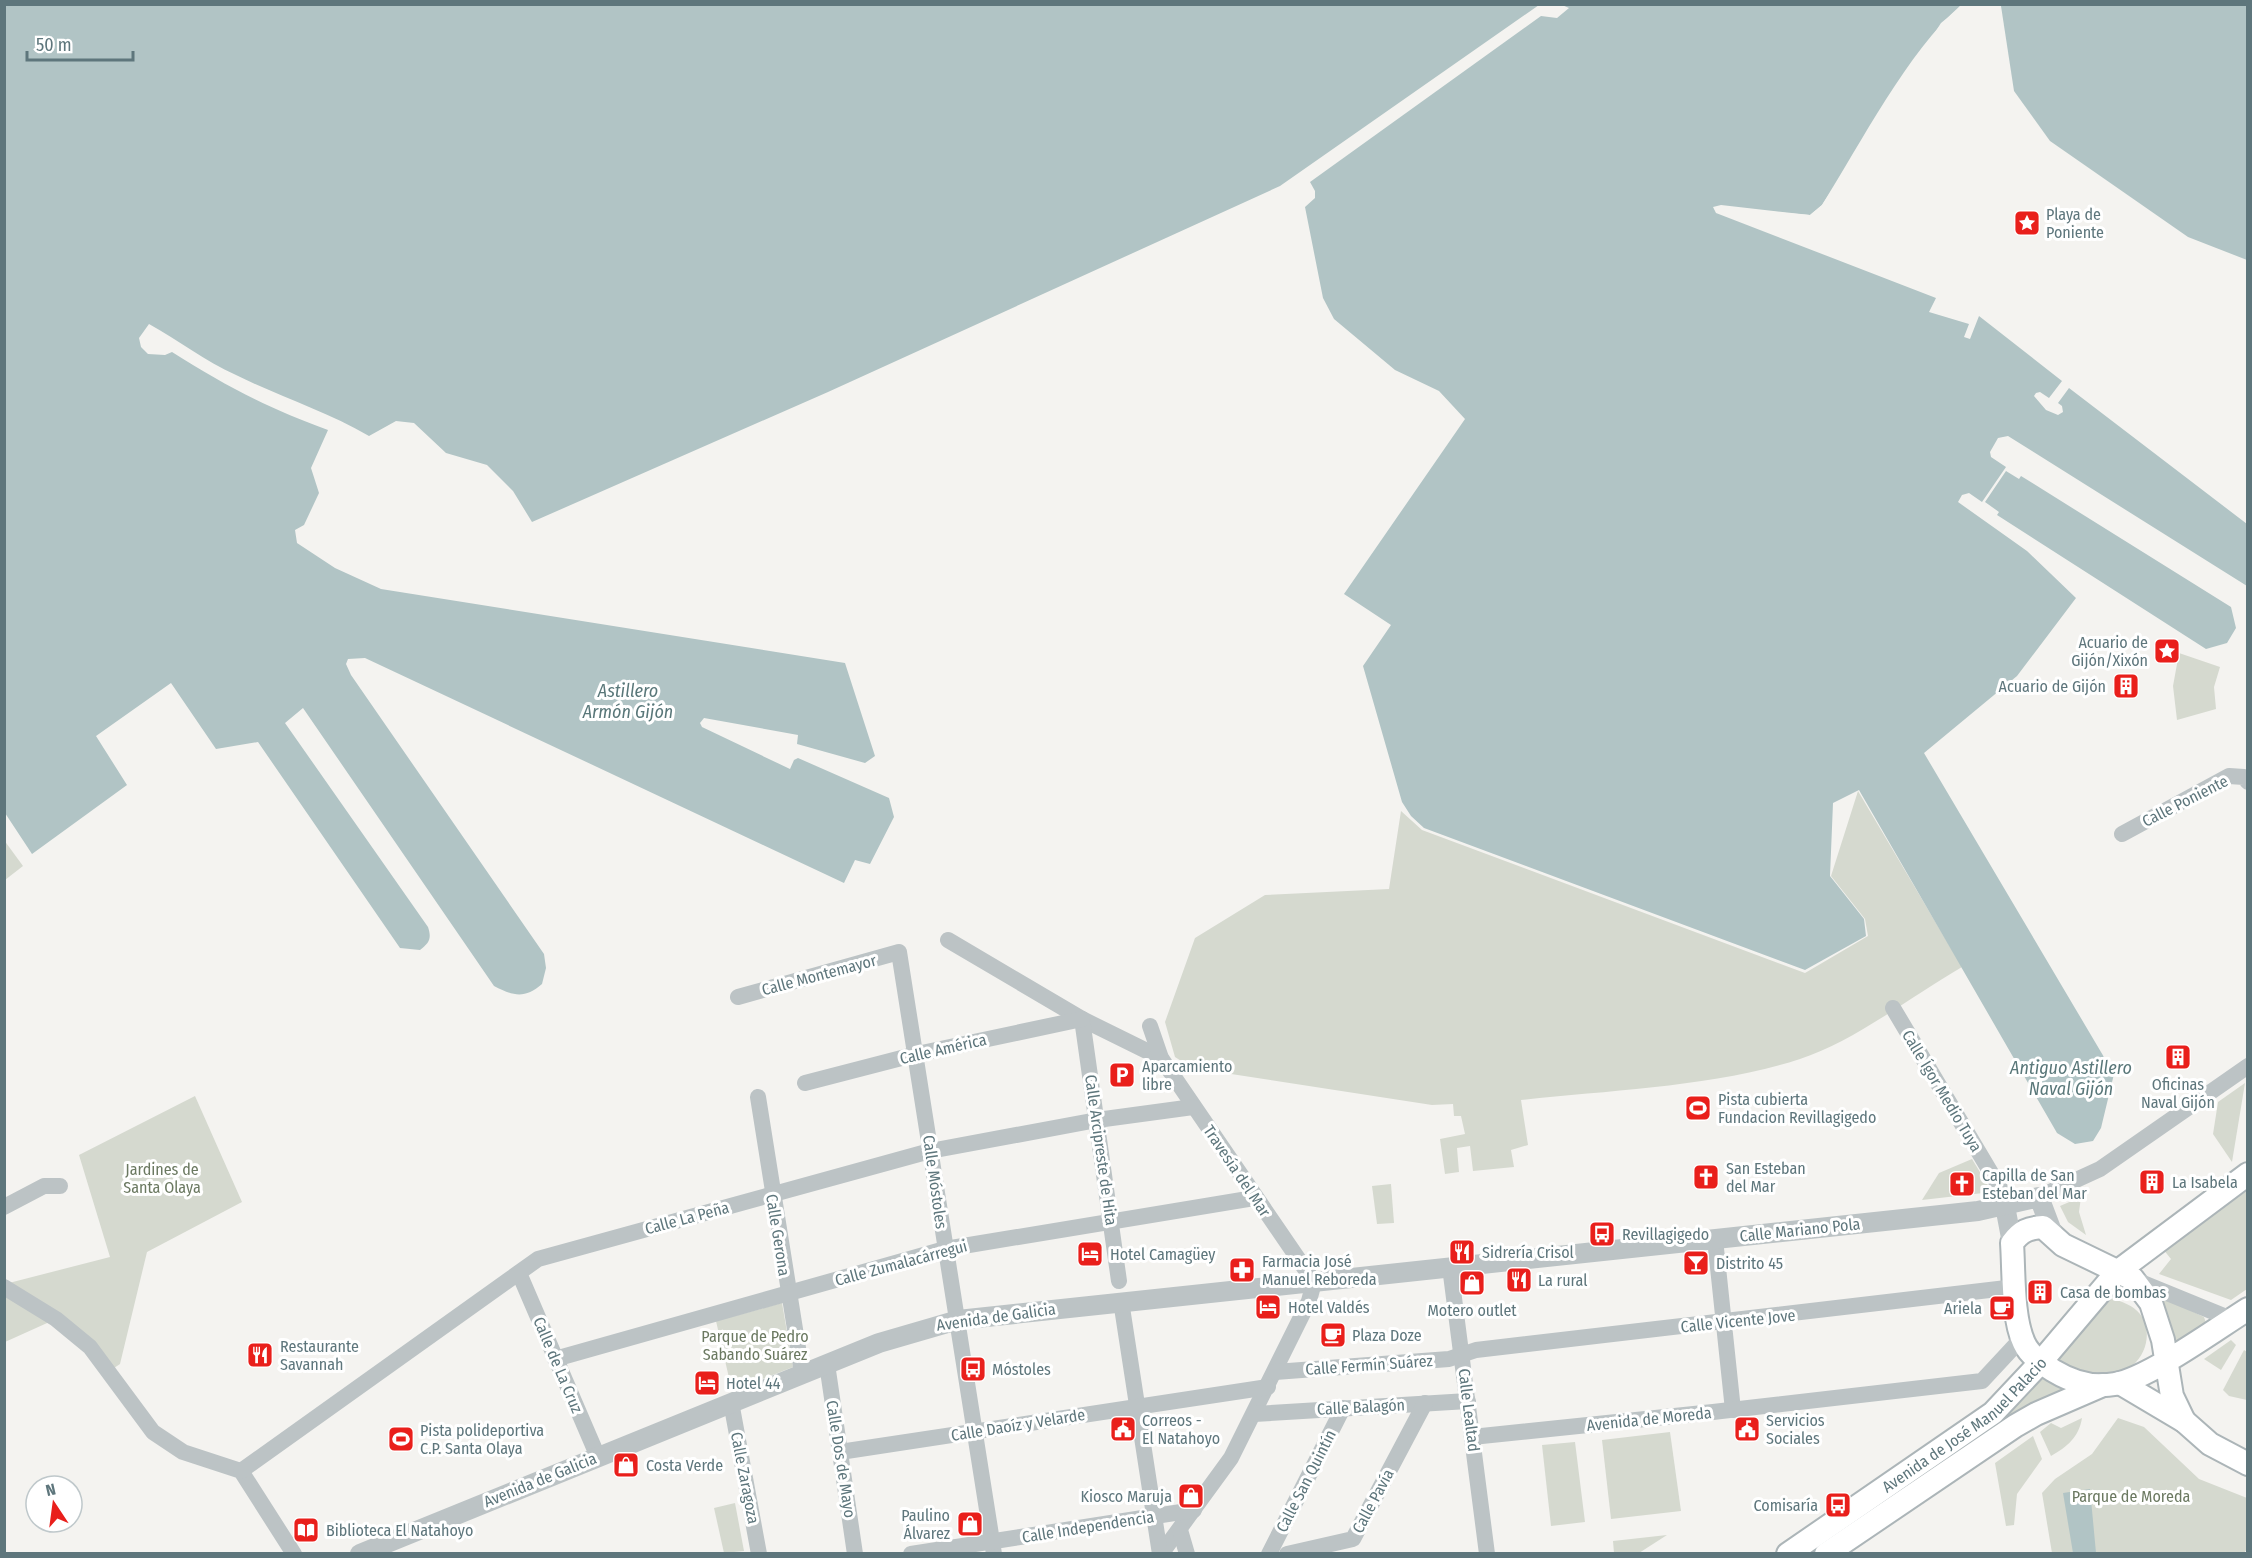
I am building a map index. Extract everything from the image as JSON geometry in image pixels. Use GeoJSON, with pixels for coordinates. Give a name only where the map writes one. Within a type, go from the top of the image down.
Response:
{"type":"FeatureCollection","features":[{"type":"Feature","properties":{"kind":"main road","name":"Avenida de José Manuel Palacio"},"geometry":{"type":"LineString","coordinates":[[1788,1554],[1993,1413],[2125,1276],[2142,1251],[2247,1174]]}},
{"type":"Feature","properties":{"kind":"main road"},"geometry":{"type":"LineString","coordinates":[[2184,1420],[2172,1396],[2159,1321],[2151,1303],[2125,1276],[2063,1245],[2043,1227],[2030,1228],[2020,1233],[2012,1243],[2022,1338],[2040,1363],[2071,1381],[2112,1384],[2184,1420],[2210,1444],[2247,1464]]}},
{"type":"Feature","properties":{"kind":"main road"},"geometry":{"type":"LineString","coordinates":[[2167,1359],[2239,1314]]}},
{"type":"Feature","properties":{"kind":"main road","name":"Avenida de José Manuel Palacio"},"geometry":{"type":"LineString","coordinates":[[1826,1554],[2015,1426],[2036,1414],[2167,1359]]}},
{"type":"Feature","properties":{"kind":"street","name":"Calle Poniente"},"geometry":{"type":"LineString","coordinates":[[2122,834],[2229,776],[2244,777],[2247,782]]}},
{"type":"Feature","properties":{"kind":"street"},"geometry":{"type":"LineString","coordinates":[[948,940],[1082,1019],[1161,1058]]}},
{"type":"Feature","properties":{"kind":"street","name":"Calle Montemayor"},"geometry":{"type":"LineString","coordinates":[[738,997],[899,952]]}},
{"type":"Feature","properties":{"kind":"street","name":"Calle Móstoles"},"geometry":{"type":"LineString","coordinates":[[899,952],[917,1054],[945,1250],[993,1548]]}},
{"type":"Feature","properties":{"kind":"street","name":"Calle Ígor Medio Tuya"},"geometry":{"type":"LineString","coordinates":[[1893,1008],[2000,1188],[2005,1206]]}},
{"type":"Feature","properties":{"kind":"street","name":"Calle América"},"geometry":{"type":"LineString","coordinates":[[805,1083],[917,1054],[1082,1019]]}},
{"type":"Feature","properties":{"kind":"street","name":"Calle Arcipreste de Hita"},"geometry":{"type":"LineString","coordinates":[[1082,1019],[1137,1407],[1161,1554]]}},
{"type":"Feature","properties":{"kind":"street","name":"Travesía del Mar"},"geometry":{"type":"LineString","coordinates":[[1150,1026],[1161,1058],[1254,1198],[1314,1282]]}},
{"type":"Feature","properties":{"kind":"street","name":"Calle Mariano Pola"},"geometry":{"type":"LineString","coordinates":[[1314,1282],[2005,1206],[2039,1197],[2100,1169],[2247,1066]]}},
{"type":"Feature","properties":{"kind":"street","name":"Calle Gerona"},"geometry":{"type":"LineString","coordinates":[[758,1097],[787,1294],[802,1373]]}},
{"type":"Feature","properties":{"kind":"street","name":"Calle La Peña"},"geometry":{"type":"LineString","coordinates":[[241,1471],[537,1259],[930,1151],[1097,1120],[1193,1107]]}},
{"type":"Feature","properties":{"kind":"street"},"geometry":{"type":"LineString","coordinates":[[4,1207],[44,1186],[60,1186]]}},
{"type":"Feature","properties":{"kind":"street"},"geometry":{"type":"LineString","coordinates":[[2039,1197],[2053,1234]]}},
{"type":"Feature","properties":{"kind":"street","name":"Calle Zumalacárregui"},"geometry":{"type":"LineString","coordinates":[[555,1359],[945,1250],[1111,1220],[1254,1198]]}},
{"type":"Feature","properties":{"kind":"street"},"geometry":{"type":"LineString","coordinates":[[2005,1206],[2012,1243]]}},
{"type":"Feature","properties":{"kind":"street"},"geometry":{"type":"LineString","coordinates":[[1715,1239],[1733,1410]]}},
{"type":"Feature","properties":{"kind":"street","name":"Calle Lealtad"},"geometry":{"type":"LineString","coordinates":[[1450,1267],[1487,1554]]}},
{"type":"Feature","properties":{"kind":"street","name":"Calle de La Cruz"},"geometry":{"type":"LineString","coordinates":[[519,1273],[598,1457]]}},
{"type":"Feature","properties":{"kind":"street"},"geometry":{"type":"LineString","coordinates":[[2125,1276],[2239,1314]]}},
{"type":"Feature","properties":{"kind":"street"},"geometry":{"type":"LineString","coordinates":[[1161,1554],[1231,1458],[1309,1301],[1314,1282]]}},
{"type":"Feature","properties":{"kind":"street","name":"Avenida de Galicia"},"geometry":{"type":"LineString","coordinates":[[360,1554],[802,1373],[909,1332],[958,1320],[1120,1291],[1314,1282]]}},
{"type":"Feature","properties":{"kind":"street"},"geometry":{"type":"LineString","coordinates":[[4,1287],[56,1319],[90,1347],[153,1432],[183,1452],[241,1471],[294,1554]]}},
{"type":"Feature","properties":{"kind":"street","name":"Calle Vicente Jove"},"geometry":{"type":"LineString","coordinates":[[1462,1355],[1476,1350],[1724,1323],[2015,1287]]}},
{"type":"Feature","properties":{"kind":"street","name":"Avenida de Moreda"},"geometry":{"type":"LineString","coordinates":[[1472,1437],[1982,1381],[2022,1338]]}},
{"type":"Feature","properties":{"kind":"street","name":"Calle Fermín Suárez"},"geometry":{"type":"LineString","coordinates":[[1271,1379],[1449,1359],[1462,1355]]}},
{"type":"Feature","properties":{"kind":"street","name":"Calle Dos de Mayo"},"geometry":{"type":"LineString","coordinates":[[827,1364],[855,1554]]}},
{"type":"Feature","properties":{"kind":"street","name":"Calle Daoíz y Velarde"},"geometry":{"type":"LineString","coordinates":[[840,1452],[1137,1407],[1271,1379]]}},
{"type":"Feature","properties":{"kind":"street","name":"Calle Balagón"},"geometry":{"type":"LineString","coordinates":[[1254,1414],[1468,1401]]}},
{"type":"Feature","properties":{"kind":"street","name":"Calle Zaragoza"},"geometry":{"type":"LineString","coordinates":[[731,1402],[759,1554]]}},
{"type":"Feature","properties":{"kind":"street","name":"Calle Pavía"},"geometry":{"type":"LineString","coordinates":[[1278,1552],[1353,1539],[1425,1403]]}},
{"type":"Feature","properties":{"kind":"street","name":"Calle San Quintín"},"geometry":{"type":"LineString","coordinates":[[1278,1552],[1343,1408]]}},
{"type":"Feature","properties":{"kind":"street","name":"Calle Independencia"},"geometry":{"type":"LineString","coordinates":[[911,1554],[993,1548],[1194,1510]]}},
{"type":"Feature","properties":{"kind":"street"},"geometry":{"type":"LineString","coordinates":[[1180,1530],[1186,1554]]}},
{"type":"Feature","properties":{"kind":"green space"},"geometry":{"type":"Polygon","coordinates":[[[2179,653],[2220,667],[2214,687],[2216,709],[2177,720],[2173,686],[2179,653]]]}},
{"type":"Feature","properties":{"kind":"green space"},"geometry":{"type":"Polygon","coordinates":[[[1858,791],[1962,967],[1841,1042],[1800,1059],[1733,1076],[1698,1082],[1521,1100],[1528,1145],[1511,1150],[1514,1167],[1473,1171],[1470,1146],[1457,1148],[1459,1172],[1445,1174],[1440,1139],[1465,1134],[1461,1116],[1454,1116],[1453,1104],[1432,1105],[1192,1068],[1175,1057],[1165,1022],[1195,938],[1265,895],[1389,889],[1401,811],[1422,830],[1805,973],[1868,936],[1865,919],[1831,876],[1858,791]]]}},
{"type":"Feature","properties":{"kind":"green space"},"geometry":{"type":"Polygon","coordinates":[[[4,840],[23,866],[5,880],[4,880],[4,840]]]}},
{"type":"Feature","properties":{"kind":"green space"},"geometry":{"type":"Polygon","coordinates":[[[2245,1083],[2232,1162],[2213,1134],[2218,1102],[2245,1083]]]}},
{"type":"Feature","properties":{"kind":"green space","name":"Jardines de Santa Olaya"},"geometry":{"type":"Polygon","coordinates":[[[195,1096],[242,1202],[147,1252],[120,1364],[108,1372],[56,1319],[5,1342],[5,1284],[110,1257],[79,1155],[195,1096]]]}},
{"type":"Feature","properties":{"kind":"green space"},"geometry":{"type":"Polygon","coordinates":[[[1972,1159],[1992,1192],[1922,1200],[1939,1173],[1972,1159]]]}},
{"type":"Feature","properties":{"kind":"green space"},"geometry":{"type":"Polygon","coordinates":[[[1391,1184],[1394,1223],[1377,1224],[1372,1186],[1391,1184]]]}},
{"type":"Feature","properties":{"kind":"green space"},"geometry":{"type":"Polygon","coordinates":[[[2247,1191],[2247,1289],[2231,1300],[2159,1274],[2171,1259],[2163,1249],[2247,1191]]]}},
{"type":"Feature","properties":{"kind":"green space"},"geometry":{"type":"Polygon","coordinates":[[[2081,1197],[2079,1212],[2086,1235],[2068,1222],[2060,1206],[2081,1197]]]}},
{"type":"Feature","properties":{"kind":"green space"},"geometry":{"type":"Polygon","coordinates":[[[2154,1293],[2204,1317],[2206,1323],[2203,1328],[2173,1343],[2154,1293]]]}},
{"type":"Feature","properties":{"kind":"green space"},"geometry":{"type":"Polygon","coordinates":[[[2112,1298],[2134,1308],[2140,1314],[2147,1330],[2145,1348],[2136,1362],[2121,1372],[2095,1375],[2053,1361],[2104,1300],[2112,1298]]]}},
{"type":"Feature","properties":{"kind":"green space","name":"Parque de Pedro Sabando Suárez"},"geometry":{"type":"Polygon","coordinates":[[[782,1303],[793,1367],[732,1391],[716,1321],[782,1303]]]}},
{"type":"Feature","properties":{"kind":"green space"},"geometry":{"type":"Polygon","coordinates":[[[2231,1340],[2236,1345],[2221,1370],[2204,1359],[2231,1340]]]}},
{"type":"Feature","properties":{"kind":"green space"},"geometry":{"type":"Polygon","coordinates":[[[2244,1350],[2247,1352],[2247,1400],[2229,1396],[2223,1390],[2244,1350]]]}},
{"type":"Feature","properties":{"kind":"green space"},"geometry":{"type":"Polygon","coordinates":[[[2043,1374],[2079,1388],[1816,1553],[1798,1554],[2043,1374]]]}},
{"type":"Feature","properties":{"kind":"green space"},"geometry":{"type":"Polygon","coordinates":[[[2082,1418],[2078,1431],[2071,1441],[2051,1456],[2040,1432],[2051,1423],[2061,1428],[2082,1418]]]}},
{"type":"Feature","properties":{"kind":"green space","name":"Parque de Moreda"},"geometry":{"type":"Polygon","coordinates":[[[2118,1418],[2144,1427],[2199,1479],[2247,1498],[2247,1548],[2244,1554],[2052,1553],[2042,1493],[2055,1479],[2092,1454],[2118,1418]]]}},
{"type":"Feature","properties":{"kind":"green space"},"geometry":{"type":"Polygon","coordinates":[[[1670,1432],[1681,1511],[1611,1519],[1602,1440],[1670,1432]]]}},
{"type":"Feature","properties":{"kind":"green space"},"geometry":{"type":"Polygon","coordinates":[[[2033,1436],[2042,1459],[2017,1494],[2014,1525],[2006,1526],[1995,1463],[2033,1436]]]}},
{"type":"Feature","properties":{"kind":"green space"},"geometry":{"type":"Polygon","coordinates":[[[1575,1442],[1585,1522],[1551,1526],[1542,1445],[1575,1442]]]}},
{"type":"Feature","properties":{"kind":"green space"},"geometry":{"type":"Polygon","coordinates":[[[735,1503],[744,1551],[724,1553],[714,1508],[735,1503]]]}},
{"type":"Feature","properties":{"kind":"green space"},"geometry":{"type":"Polygon","coordinates":[[[1667,1535],[1639,1553],[1614,1553],[1613,1541],[1667,1535]]]}},
{"type":"Feature","properties":{"kind":"water"},"geometry":{"type":"Polygon","coordinates":[[[2003,4],[2247,5],[2247,260],[2188,237],[2050,141],[2014,91],[2001,6],[2003,4]]]}},
{"type":"Feature","properties":{"kind":"water","name":"Astillero Armón Gijón"},"geometry":{"type":"Polygon","coordinates":[[[4,5],[1539,5],[1280,186],[828,392],[532,522],[513,491],[487,465],[446,453],[414,423],[396,421],[369,436],[225,369],[149,324],[139,338],[141,347],[148,354],[165,355],[172,352],[247,395],[286,414],[328,430],[311,468],[319,493],[304,525],[295,530],[297,543],[335,568],[381,589],[845,663],[875,756],[865,763],[797,744],[798,735],[704,718],[700,723],[702,727],[790,769],[794,760],[798,758],[889,798],[894,817],[870,864],[855,860],[844,883],[365,658],[348,659],[346,664],[351,675],[544,954],[546,968],[542,984],[530,992],[513,994],[494,986],[303,708],[285,723],[428,927],[429,940],[420,950],[400,948],[258,742],[216,749],[171,683],[96,736],[127,785],[32,854],[5,813],[4,5]]]}},
{"type":"Feature","properties":{"kind":"water","name":"Antiguo Astillero Naval Gijón"},"geometry":{"type":"Polygon","coordinates":[[[1562,5],[1961,5],[1941,24],[1904,72],[1822,205],[1810,215],[1721,205],[1713,207],[1716,213],[1936,298],[1929,312],[1969,324],[1964,337],[1970,339],[1979,316],[2062,381],[2049,398],[2040,392],[2034,396],[2046,410],[2058,415],[2063,412],[2062,406],[2058,403],[2069,388],[2247,524],[2247,586],[2008,436],[1998,438],[1990,452],[1991,457],[2006,467],[1982,502],[1969,493],[1962,495],[1958,502],[2027,551],[2076,598],[2017,676],[1924,753],[2114,1074],[2101,1128],[2093,1141],[2075,1144],[2057,1133],[1859,790],[1833,803],[1830,876],[1864,919],[1866,936],[1805,970],[1424,828],[1411,816],[1402,802],[1363,666],[1391,625],[1344,594],[1465,419],[1439,391],[1395,370],[1334,319],[1323,298],[1305,207],[1315,198],[1315,191],[1310,182],[1541,16],[1557,18],[1569,8],[1562,5]]]}},
{"type":"Feature","properties":{"kind":"water","name":"Acuario de Gijón/Xixón"},"geometry":{"type":"Polygon","coordinates":[[[2006,471],[2019,479],[2021,476],[2231,607],[2236,628],[2227,643],[2206,649],[1997,515],[1999,512],[1985,502],[2006,471]]]}},
{"type":"Feature","properties":{"kind":"water"},"geometry":{"type":"Polygon","coordinates":[[[2090,1489],[2096,1553],[2073,1553],[2063,1493],[2090,1489]]]}},
{"type":"Feature","properties":{"kind":"pier"},"geometry":{"type":"Polygon","coordinates":[[[1964,4],[1943,25],[1897,91],[1824,207],[1810,218],[1741,212],[1731,208],[1810,215],[1822,205],[1941,23],[1964,4]]]}},
{"type":"Feature","properties":{"kind":"place","name":"Playa de Poniente"},"geometry":{"type":"Point","coordinates":[2027,223]}},
{"type":"Feature","properties":{"kind":"place","name":"Acuario de Gijón/Xixón"},"geometry":{"type":"Point","coordinates":[2167,651]}},
{"type":"Feature","properties":{"kind":"place","name":"Acuario de Gijón"},"geometry":{"type":"Point","coordinates":[2126,686]}},
{"type":"Feature","properties":{"kind":"place","name":"Oficinas Naval Gijón"},"geometry":{"type":"Point","coordinates":[2178,1057]}},
{"type":"Feature","properties":{"kind":"place","name":"Aparcamiento libre"},"geometry":{"type":"Point","coordinates":[1122,1075]}},
{"type":"Feature","properties":{"kind":"place","name":"Pista cubierta Fundacion Revillagigedo"},"geometry":{"type":"Point","coordinates":[1698,1108]}},
{"type":"Feature","properties":{"kind":"place","name":"San Esteban del Mar"},"geometry":{"type":"Point","coordinates":[1706,1177]}},
{"type":"Feature","properties":{"kind":"place","name":"La Isabela"},"geometry":{"type":"Point","coordinates":[2152,1182]}},
{"type":"Feature","properties":{"kind":"place","name":"Capilla de San Esteban del Mar"},"geometry":{"type":"Point","coordinates":[1962,1184]}},
{"type":"Feature","properties":{"kind":"place","name":"Revillagigedo"},"geometry":{"type":"Point","coordinates":[1602,1234]}},
{"type":"Feature","properties":{"kind":"place","name":"Sidrería Crisol"},"geometry":{"type":"Point","coordinates":[1462,1252]}},
{"type":"Feature","properties":{"kind":"place","name":"Hotel Camagüey"},"geometry":{"type":"Point","coordinates":[1090,1254]}},
{"type":"Feature","properties":{"kind":"place","name":"Distrito 45"},"geometry":{"type":"Point","coordinates":[1696,1263]}},
{"type":"Feature","properties":{"kind":"place","name":"Farmacia José Manuel Reboreda"},"geometry":{"type":"Point","coordinates":[1242,1270]}},
{"type":"Feature","properties":{"kind":"place","name":"La rural"},"geometry":{"type":"Point","coordinates":[1519,1280]}},
{"type":"Feature","properties":{"kind":"place","name":"Motero outlet"},"geometry":{"type":"Point","coordinates":[1472,1283]}},
{"type":"Feature","properties":{"kind":"place","name":"Casa de bombas"},"geometry":{"type":"Point","coordinates":[2040,1292]}},
{"type":"Feature","properties":{"kind":"place","name":"Hotel Valdés"},"geometry":{"type":"Point","coordinates":[1268,1307]}},
{"type":"Feature","properties":{"kind":"place","name":"Ariela"},"geometry":{"type":"Point","coordinates":[2002,1308]}},
{"type":"Feature","properties":{"kind":"place","name":"Plaza Doze"},"geometry":{"type":"Point","coordinates":[1333,1335]}},
{"type":"Feature","properties":{"kind":"place","name":"Restaurante Savannah"},"geometry":{"type":"Point","coordinates":[260,1355]}},
{"type":"Feature","properties":{"kind":"place","name":"Móstoles"},"geometry":{"type":"Point","coordinates":[973,1369]}},
{"type":"Feature","properties":{"kind":"place","name":"Hotel 44"},"geometry":{"type":"Point","coordinates":[707,1383]}},
{"type":"Feature","properties":{"kind":"place","name":"Correos - El Natahoyo"},"geometry":{"type":"Point","coordinates":[1123,1429]}},
{"type":"Feature","properties":{"kind":"place","name":"Servicios Sociales"},"geometry":{"type":"Point","coordinates":[1747,1429]}},
{"type":"Feature","properties":{"kind":"place","name":"Pista polideportiva C.P. Santa Olaya"},"geometry":{"type":"Point","coordinates":[401,1439]}},
{"type":"Feature","properties":{"kind":"place","name":"Costa Verde"},"geometry":{"type":"Point","coordinates":[626,1465]}},
{"type":"Feature","properties":{"kind":"place","name":"Kiosco Maruja"},"geometry":{"type":"Point","coordinates":[1191,1496]}},
{"type":"Feature","properties":{"kind":"place","name":"Comisaría"},"geometry":{"type":"Point","coordinates":[1838,1505]}},
{"type":"Feature","properties":{"kind":"place","name":"Paulino Álvarez"},"geometry":{"type":"Point","coordinates":[970,1524]}},
{"type":"Feature","properties":{"kind":"place","name":"Biblioteca El Natahoyo"},"geometry":{"type":"Point","coordinates":[306,1530]}}]}
